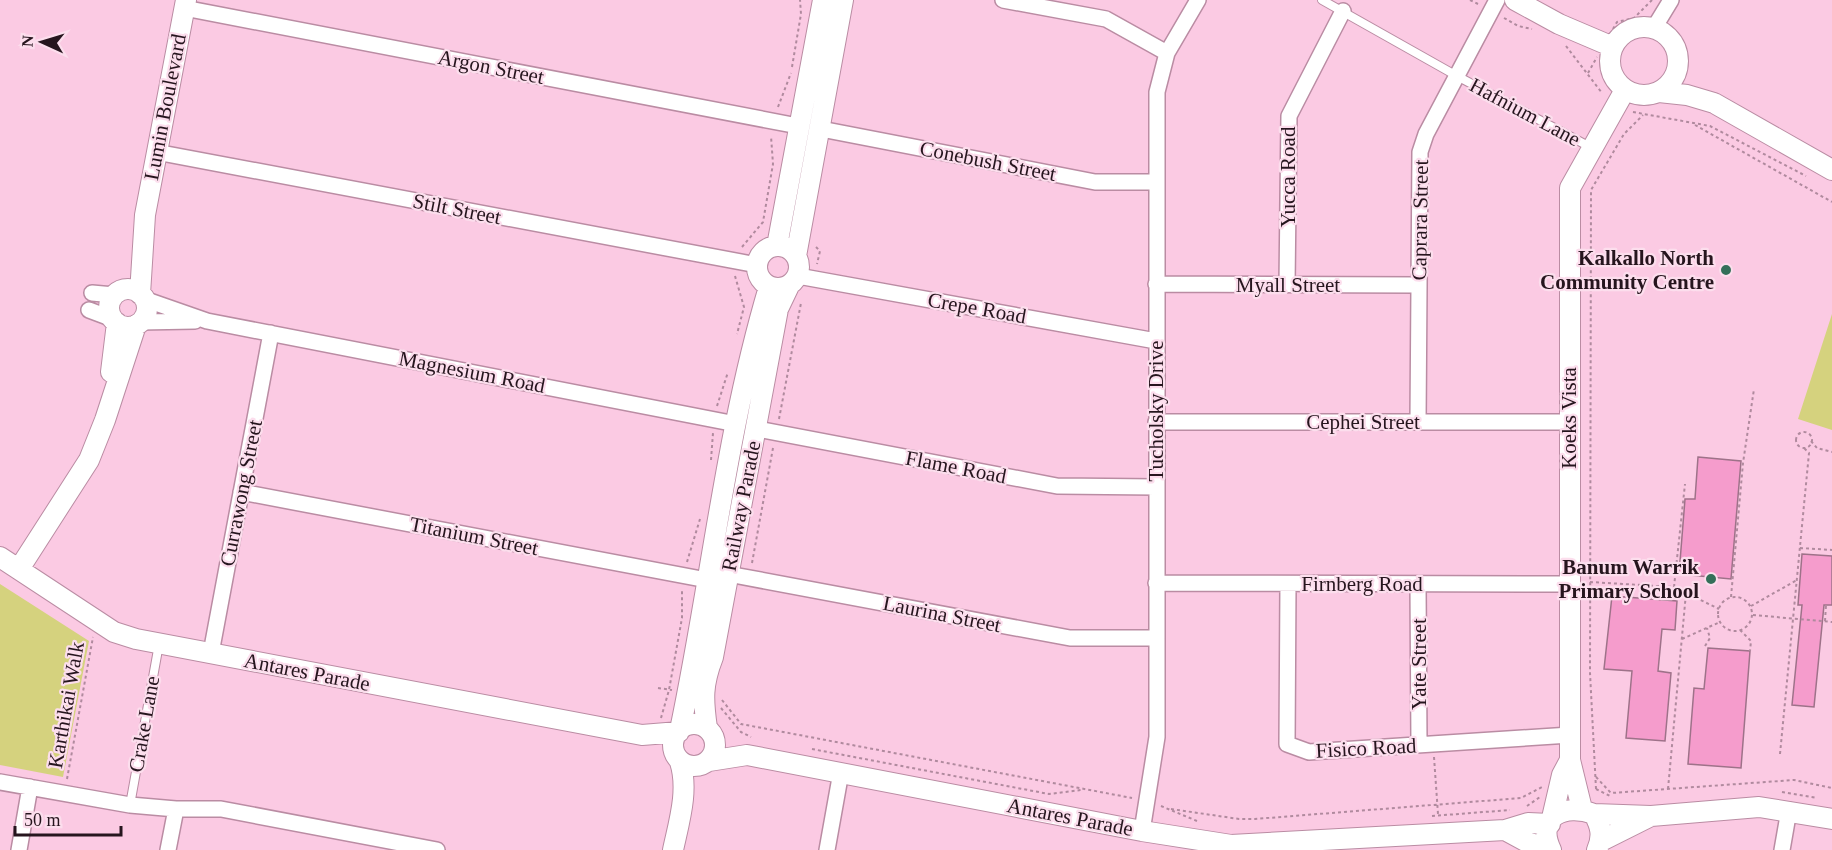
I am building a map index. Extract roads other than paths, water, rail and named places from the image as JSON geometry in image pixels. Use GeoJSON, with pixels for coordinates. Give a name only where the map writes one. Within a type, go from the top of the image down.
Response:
{"type":"FeatureCollection","features":[{"type":"Feature","properties":{"kind":"street"},"geometry":{"type":"LineString","coordinates":[[777,246],[823,0]]}},
{"type":"Feature","properties":{"kind":"street"},"geometry":{"type":"LineString","coordinates":[[796,256],[843,0]]}},
{"type":"Feature","properties":{"kind":"street"},"geometry":{"type":"LineString","coordinates":[[1004,0],[1106,19],[1167,53]]}},
{"type":"Feature","properties":{"kind":"street","name":"Tucholsky Drive"},"geometry":{"type":"LineString","coordinates":[[1142,831],[1157,737],[1157,92],[1167,53],[1198,0]]}},
{"type":"Feature","properties":{"kind":"street"},"geometry":{"type":"LineString","coordinates":[[1515,0],[1559,24],[1613,47]]}},
{"type":"Feature","properties":{"kind":"street"},"geometry":{"type":"LineString","coordinates":[[1654,28],[1671,0]]}},
{"type":"Feature","properties":{"kind":"street","name":"Argon Street"},"geometry":{"type":"LineString","coordinates":[[185,4],[798,126]]}},
{"type":"Feature","properties":{"kind":"street","name":"Lumin Boulevard"},"geometry":{"type":"LineString","coordinates":[[142,296],[145,215],[185,4]]}},
{"type":"Feature","properties":{"kind":"street","name":"Caprara Street"},"geometry":{"type":"LineString","coordinates":[[1418,422],[1420,152],[1426,134],[1495,5]]}},
{"type":"Feature","properties":{"kind":"street","name":"Yucca Road"},"geometry":{"type":"LineString","coordinates":[[1287,285],[1289,116],[1343,11]]}},
{"type":"Feature","properties":{"kind":"street"},"geometry":{"type":"LineString","coordinates":[[1678,65],[1669,85],[1648,96],[1625,90],[1611,71],[1610,59],[1613,47],[1627,32],[1637,28],[1654,28],[1667,36],[1674,44],[1678,65],[1714,103]]}},
{"type":"Feature","properties":{"kind":"street","name":"Koeks Vista"},"geometry":{"type":"LineString","coordinates":[[1551,849],[1547,838],[1567,774],[1570,735],[1568,584],[1570,188],[1625,90]]}},
{"type":"Feature","properties":{"kind":"street"},"geometry":{"type":"LineString","coordinates":[[1659,92],[1687,95],[1714,103],[1832,170]]}},
{"type":"Feature","properties":{"kind":"street","name":"Conebush Street"},"geometry":{"type":"LineString","coordinates":[[821,129],[1095,182],[1156,182]]}},
{"type":"Feature","properties":{"kind":"street","name":"Stilt Street"},"geometry":{"type":"LineString","coordinates":[[156,152],[757,265]]}},
{"type":"Feature","properties":{"kind":"street","name":"Lumin Boulevard"},"geometry":{"type":"LineString","coordinates":[[116,294],[145,215]]}},
{"type":"Feature","properties":{"kind":"street"},"geometry":{"type":"LineString","coordinates":[[777,246],[784,247],[796,256],[799,262],[785,283],[760,278],[757,265],[764,252],[777,246]]}},
{"type":"Feature","properties":{"kind":"street","name":"Crepe Road"},"geometry":{"type":"LineString","coordinates":[[785,283],[1156,341]]}},
{"type":"Feature","properties":{"kind":"street","name":"Railway Parade"},"geometry":{"type":"LineString","coordinates":[[679,731],[736,424],[759,321],[785,283]]}},
{"type":"Feature","properties":{"kind":"street","name":"Railway Parade"},"geometry":{"type":"LineString","coordinates":[[686,698],[728,574],[778,309],[785,283]]}},
{"type":"Feature","properties":{"kind":"street","name":"Myall Street"},"geometry":{"type":"LineString","coordinates":[[1156,284],[1419,285]]}},
{"type":"Feature","properties":{"kind":"street"},"geometry":{"type":"LineString","coordinates":[[19,569],[89,460],[105,420],[127,322],[146,311],[142,296],[129,289],[116,294],[92,292]]}},
{"type":"Feature","properties":{"kind":"street"},"geometry":{"type":"LineString","coordinates":[[116,294],[109,307],[127,322]]}},
{"type":"Feature","properties":{"kind":"street","name":"Magnesium Road"},"geometry":{"type":"LineString","coordinates":[[142,296],[207,321],[736,424]]}},
{"type":"Feature","properties":{"kind":"street"},"geometry":{"type":"LineString","coordinates":[[89,310],[127,322]]}},
{"type":"Feature","properties":{"kind":"street","name":"Magnesium Road"},"geometry":{"type":"LineString","coordinates":[[127,322],[207,321]]}},
{"type":"Feature","properties":{"kind":"street","name":"Currawong Street"},"geometry":{"type":"LineString","coordinates":[[211,653],[271,333]]}},
{"type":"Feature","properties":{"kind":"street","name":"Cephei Street"},"geometry":{"type":"LineString","coordinates":[[1156,422],[1569,422]]}},
{"type":"Feature","properties":{"kind":"street","name":"Flame Road"},"geometry":{"type":"LineString","coordinates":[[756,429],[1057,486],[1156,488]]}},
{"type":"Feature","properties":{"kind":"street","name":"Titanium Street"},"geometry":{"type":"LineString","coordinates":[[241,492],[707,580]]}},
{"type":"Feature","properties":{"kind":"street","name":"Antares Parade"},"geometry":{"type":"LineString","coordinates":[[0,557],[114,632],[159,644],[634,734],[657,735],[679,731]]}},
{"type":"Feature","properties":{"kind":"street","name":"Laurina Street"},"geometry":{"type":"LineString","coordinates":[[728,574],[1070,638],[1156,638]]}},
{"type":"Feature","properties":{"kind":"street","name":"Firnberg Road"},"geometry":{"type":"LineString","coordinates":[[1156,583],[1568,584]]}},
{"type":"Feature","properties":{"kind":"street","name":"Fisico Road"},"geometry":{"type":"LineString","coordinates":[[1288,584],[1287,744],[1309,752],[1570,735]]}},
{"type":"Feature","properties":{"kind":"street","name":"Yate Street"},"geometry":{"type":"LineString","coordinates":[[1418,584],[1426,744]]}},
{"type":"Feature","properties":{"kind":"street","name":"Railway Parade"},"geometry":{"type":"LineString","coordinates":[[686,698],[709,731]]}},
{"type":"Feature","properties":{"kind":"street"},"geometry":{"type":"LineString","coordinates":[[673,850],[682,805],[683,770],[673,742],[679,731],[693,724],[709,731],[715,747],[682,805]]}},
{"type":"Feature","properties":{"kind":"street","name":"Antares Parade"},"geometry":{"type":"LineString","coordinates":[[709,731],[747,754],[1142,831],[1231,845],[1323,846],[1438,824],[1505,830],[1528,823],[1551,821]]}},
{"type":"Feature","properties":{"kind":"street","name":"Antares Parade"},"geometry":{"type":"LineString","coordinates":[[634,734],[655,749],[679,760]]}},
{"type":"Feature","properties":{"kind":"street","name":"Antares Parade"},"geometry":{"type":"LineString","coordinates":[[707,762],[747,754]]}},
{"type":"Feature","properties":{"kind":"street"},"geometry":{"type":"LineString","coordinates":[[679,760],[692,767],[707,762]]}},
{"type":"Feature","properties":{"kind":"street"},"geometry":{"type":"LineString","coordinates":[[827,850],[841,772]]}},
{"type":"Feature","properties":{"kind":"street","name":"Koeks Vista"},"geometry":{"type":"LineString","coordinates":[[1567,774],[1588,812],[1600,825],[1599,845]]}},
{"type":"Feature","properties":{"kind":"street"},"geometry":{"type":"LineString","coordinates":[[0,782],[130,805],[176,809],[221,809],[437,850]]}},
{"type":"Feature","properties":{"kind":"street"},"geometry":{"type":"LineString","coordinates":[[19,850],[30,787]]}},
{"type":"Feature","properties":{"kind":"street"},"geometry":{"type":"LineString","coordinates":[[1551,821],[1567,808],[1588,812],[1651,816],[1759,807],[1789,810],[1832,819]]}},
{"type":"Feature","properties":{"kind":"street"},"geometry":{"type":"LineString","coordinates":[[168,850],[176,809]]}},
{"type":"Feature","properties":{"kind":"street"},"geometry":{"type":"LineString","coordinates":[[1782,850],[1789,810]]}},
{"type":"Feature","properties":{"kind":"street"},"geometry":{"type":"LineString","coordinates":[[1599,845],[1651,816]]}},
{"type":"Feature","properties":{"kind":"street"},"geometry":{"type":"LineString","coordinates":[[1505,830],[1529,843],[1551,849]]}},
{"type":"Feature","properties":{"kind":"lane","name":"Hafnium Lane"},"geometry":{"type":"LineString","coordinates":[[1322,0],[1592,148]]}},
{"type":"Feature","properties":{"kind":"lane","name":"Crake Lane"},"geometry":{"type":"LineString","coordinates":[[130,805],[159,644]]}},
{"type":"Feature","properties":{"kind":"place","name":"Kalkallo North Community Centre"},"geometry":{"type":"Point","coordinates":[1726,270]}},
{"type":"Feature","properties":{"kind":"place","name":"Banum Warrik Primary School"},"geometry":{"type":"Point","coordinates":[1711,579]}}]}
